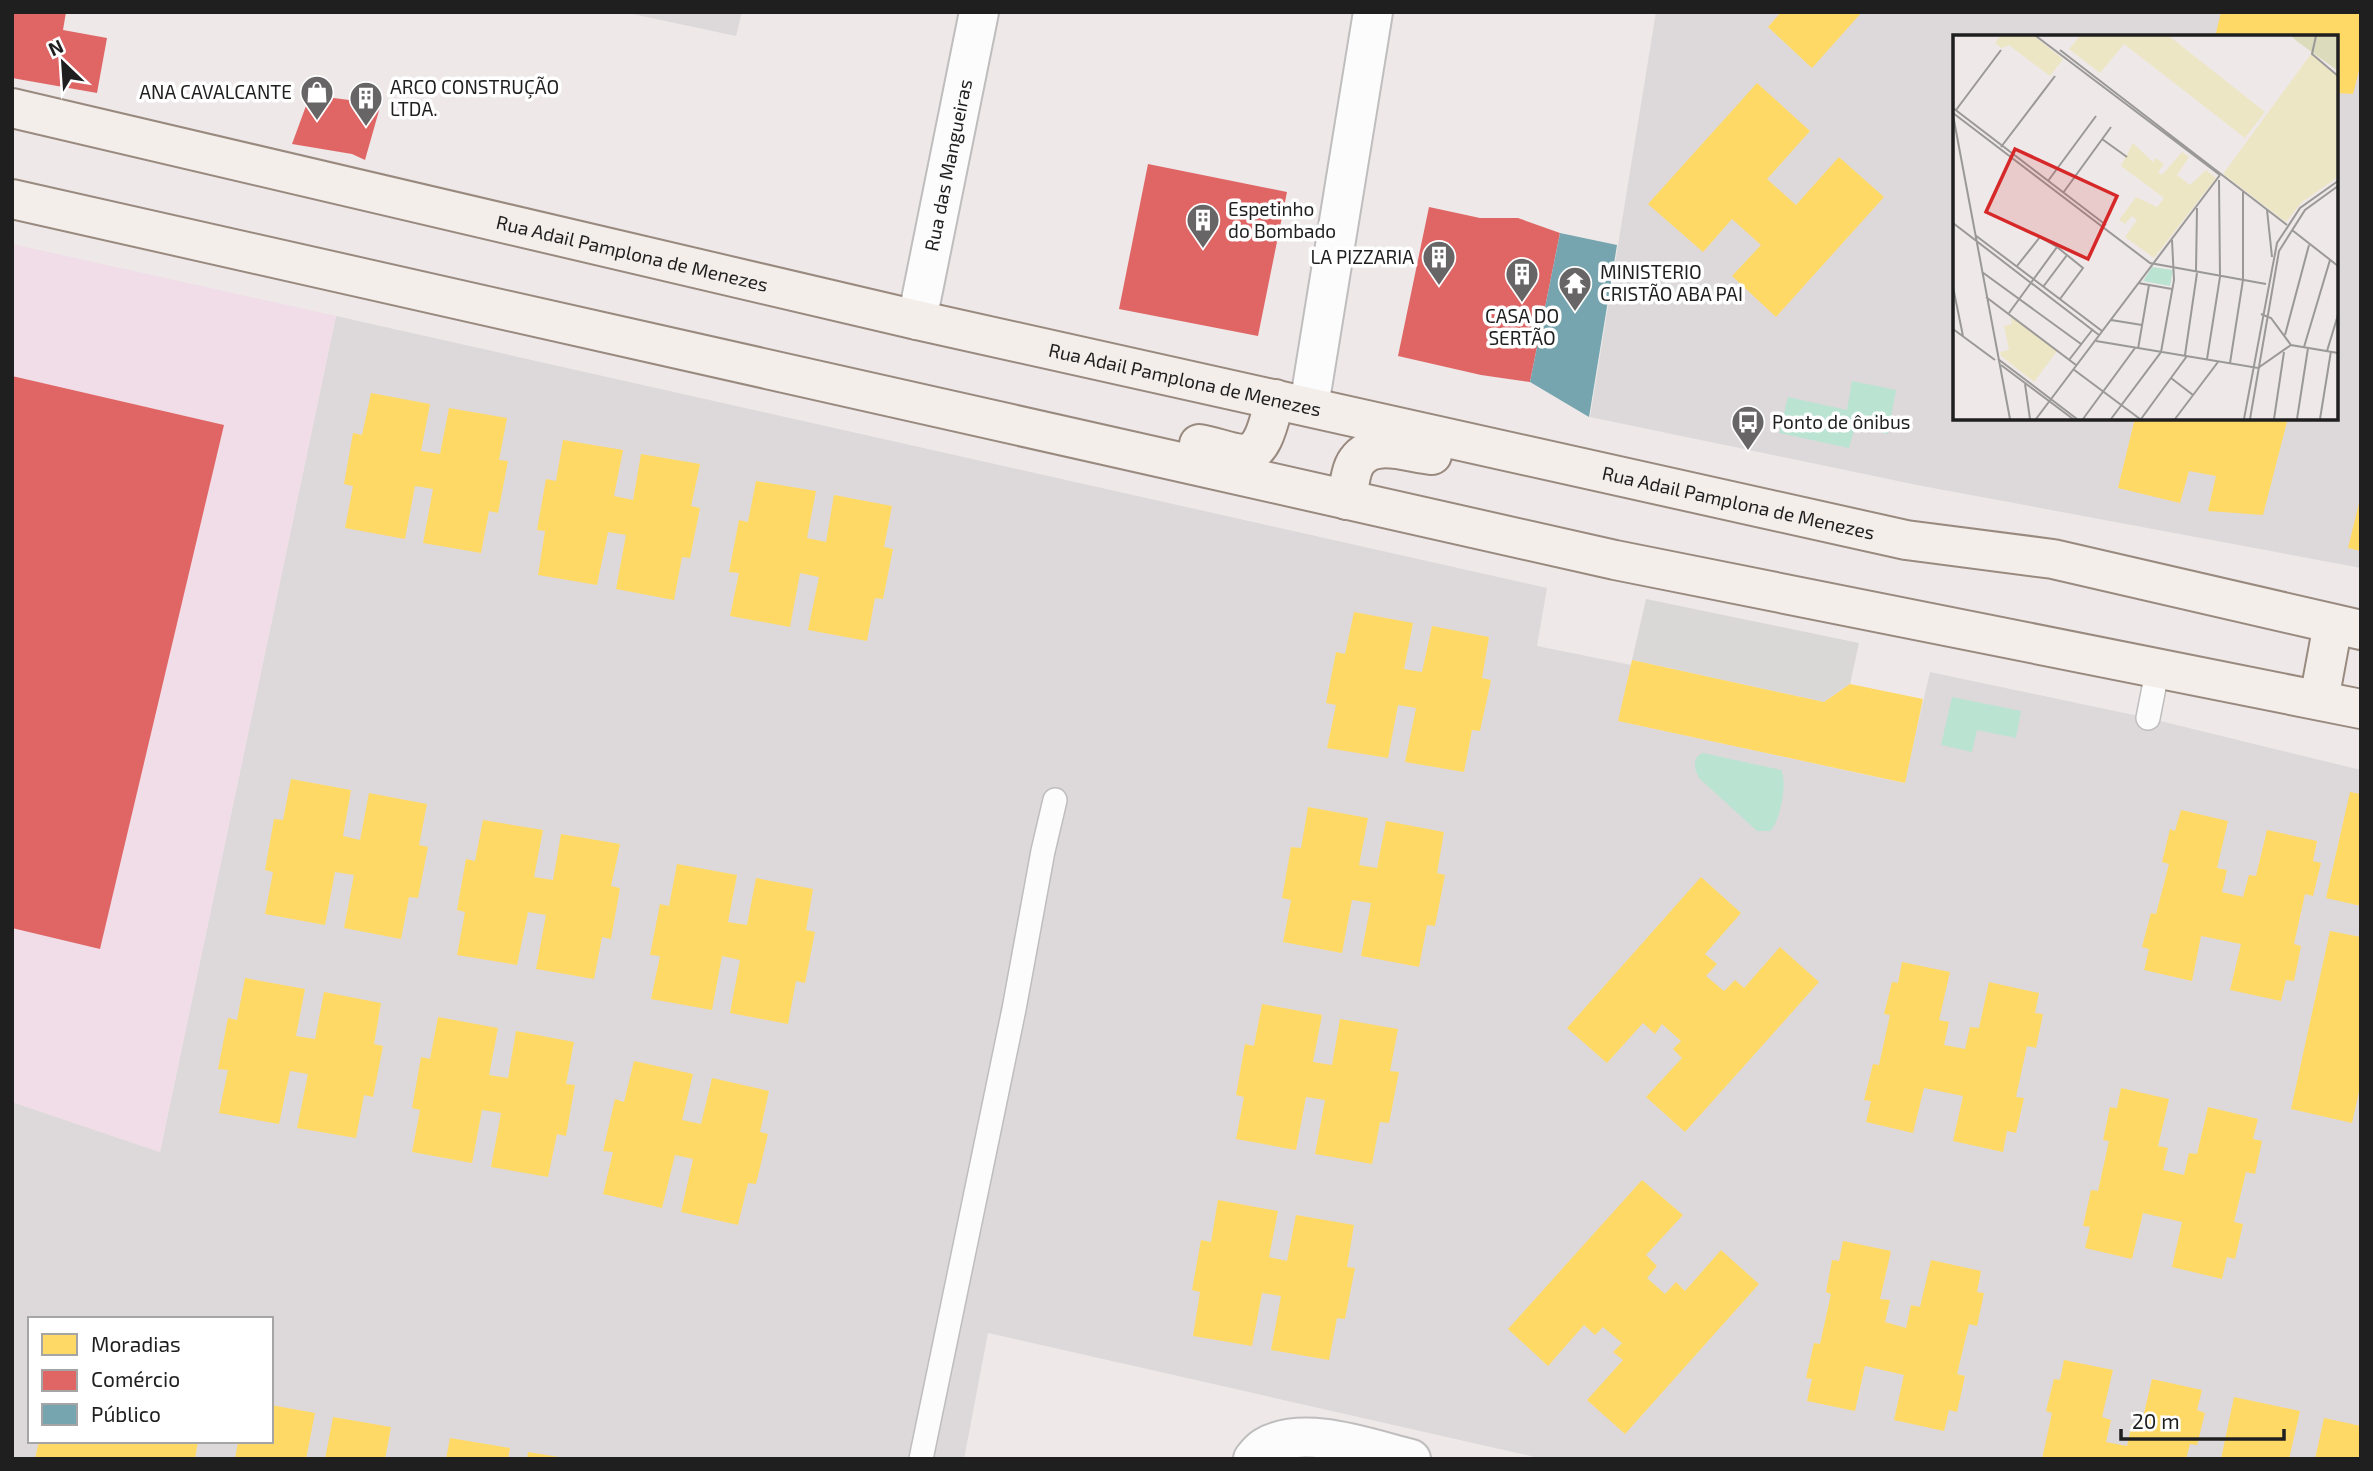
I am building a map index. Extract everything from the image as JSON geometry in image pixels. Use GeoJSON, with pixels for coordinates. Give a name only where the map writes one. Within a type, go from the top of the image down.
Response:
{"type":"FeatureCollection","features":[{"type":"Feature","properties":{"kind":"main road","name":"Rua Adail Pamplona de Menezes"},"geometry":{"type":"LineString","coordinates":[[12,108],[917,320],[1906,540],[2053,559],[2347,627]]}},
{"type":"Feature","properties":{"kind":"main road"},"geometry":{"type":"LineString","coordinates":[[12,199],[1615,560],[2361,709]]}},
{"type":"Feature","properties":{"kind":"main road"},"geometry":{"type":"LineString","coordinates":[[1160,456],[1181,442],[1209,445],[1244,454],[1252,451],[1265,432],[1292,403]]}},
{"type":"Feature","properties":{"kind":"main road"},"geometry":{"type":"LineString","coordinates":[[1347,500],[1355,462],[1369,450],[1389,449],[1444,456],[1474,443]]}},
{"type":"Feature","properties":{"kind":"main road"},"geometry":{"type":"LineString","coordinates":[[2319,700],[2347,627]]}},
{"type":"Feature","properties":{"kind":"street","name":"Rua das Mangueiras"},"geometry":{"type":"LineString","coordinates":[[917,320],[979,12]]}},
{"type":"Feature","properties":{"kind":"street"},"geometry":{"type":"LineString","coordinates":[[1292,403],[1373,12]]}},
{"type":"Feature","properties":{"kind":"street"},"geometry":{"type":"LineString","coordinates":[[1253,1459],[1264,1447],[1289,1438],[1316,1437],[1411,1459]]}},
{"type":"Feature","properties":{"kind":"lane"},"geometry":{"type":"LineString","coordinates":[[2148,718],[2158,667]]}},
{"type":"Feature","properties":{"kind":"lane"},"geometry":{"type":"LineString","coordinates":[[921,1459],[1055,800]]}},
{"type":"Feature","properties":{"kind":"shaded area"},"geometry":{"type":"Polygon","coordinates":[[[623,12],[742,12],[736,36],[623,12]]]}},
{"type":"Feature","properties":{"kind":"shaded area"},"geometry":{"type":"Polygon","coordinates":[[[1656,12],[2361,12],[2361,568],[1917,485],[1590,417],[1656,12]]]}},
{"type":"Feature","properties":{"kind":"shaded area"},"geometry":{"type":"Polygon","coordinates":[[[12,244],[336,316],[160,1152],[12,1102],[12,244]]]}},
{"type":"Feature","properties":{"kind":"shaded area"},"geometry":{"type":"Polygon","coordinates":[[[336,316],[1547,588],[1537,646],[1631,665],[1619,721],[1904,783],[1930,672],[2148,718],[2361,770],[2361,1459],[1544,1459],[988,1333],[964,1459],[12,1459],[12,1102],[160,1152],[336,316]]]}},
{"type":"Feature","properties":{"kind":"shaded area"},"geometry":{"type":"Polygon","coordinates":[[[1852,381],[1896,390],[1888,434],[1855,427],[1849,448],[1779,433],[1788,397],[1847,410],[1852,381]]]}},
{"type":"Feature","properties":{"kind":"shaded area"},"geometry":{"type":"Polygon","coordinates":[[[1646,599],[1859,643],[1850,684],[1824,702],[1632,660],[1646,599]]]}},
{"type":"Feature","properties":{"kind":"shaded area"},"geometry":{"type":"Polygon","coordinates":[[[1952,697],[2021,711],[2016,738],[1977,730],[1972,752],[1941,745],[1952,697]]]}},
{"type":"Feature","properties":{"kind":"shaded area"},"geometry":{"type":"Polygon","coordinates":[[[1703,753],[1781,770],[1784,783],[1782,802],[1770,831],[1757,831],[1700,779],[1695,764],[1703,753]]]}},
{"type":"Feature","properties":{"kind":"building: Moradias"},"geometry":{"type":"Polygon","coordinates":[[[1781,12],[1862,12],[1812,68],[1768,27],[1781,12]]]}},
{"type":"Feature","properties":{"kind":"building: Moradias"},"geometry":{"type":"Polygon","coordinates":[[[2221,12],[2361,12],[2361,63],[2353,94],[2338,93],[2338,35],[2215,35],[2221,12]]]}},
{"type":"Feature","properties":{"kind":"building: Moradias"},"geometry":{"type":"Polygon","coordinates":[[[1757,83],[1810,131],[1767,179],[1796,205],[1839,157],[1884,197],[1776,317],[1732,276],[1761,245],[1732,219],[1703,252],[1648,204],[1757,83]]]}},
{"type":"Feature","properties":{"kind":"building: Moradias"},"geometry":{"type":"Polygon","coordinates":[[[371,393],[430,404],[421,451],[440,454],[449,408],[507,418],[499,460],[508,461],[498,513],[489,511],[481,553],[423,543],[433,489],[415,486],[405,539],[345,528],[353,486],[344,484],[353,433],[362,435],[371,393]]]}},
{"type":"Feature","properties":{"kind":"building: Moradias"},"geometry":{"type":"Polygon","coordinates":[[[2135,420],[2287,420],[2263,515],[2208,511],[2216,476],[2189,471],[2180,503],[2118,488],[2135,420]]]}},
{"type":"Feature","properties":{"kind":"building: Moradias"},"geometry":{"type":"Polygon","coordinates":[[[563,440],[623,450],[614,496],[633,500],[641,454],[700,464],[691,506],[700,508],[690,558],[682,557],[674,600],[616,589],[626,535],[608,532],[597,585],[538,575],[545,531],[537,530],[546,479],[556,481],[563,440]]]}},
{"type":"Feature","properties":{"kind":"building: Moradias"},"geometry":{"type":"Polygon","coordinates":[[[756,481],[816,491],[807,538],[826,542],[834,495],[892,506],[884,547],[893,549],[883,599],[875,598],[867,641],[808,630],[819,577],[800,573],[790,627],[730,616],[739,573],[729,572],[739,520],[748,522],[756,481]]]}},
{"type":"Feature","properties":{"kind":"building: Moradias"},"geometry":{"type":"Polygon","coordinates":[[[2361,500],[2361,551],[2348,548],[2361,500]]]}},
{"type":"Feature","properties":{"kind":"building: Moradias"},"geometry":{"type":"Polygon","coordinates":[[[1354,612],[1413,623],[1404,669],[1422,672],[1432,626],[1489,637],[1482,678],[1491,680],[1480,731],[1472,730],[1464,772],[1405,762],[1416,708],[1398,705],[1388,758],[1327,748],[1336,705],[1326,703],[1336,652],[1345,654],[1354,612]]]}},
{"type":"Feature","properties":{"kind":"building: Moradias"},"geometry":{"type":"Polygon","coordinates":[[[1632,660],[1824,702],[1850,684],[1923,699],[1905,783],[1618,721],[1632,660]]]}},
{"type":"Feature","properties":{"kind":"building: Moradias"},"geometry":{"type":"Polygon","coordinates":[[[291,779],[351,790],[343,836],[360,840],[369,793],[427,804],[419,845],[428,847],[418,898],[409,897],[401,939],[344,928],[354,875],[335,872],[325,925],[265,914],[273,872],[265,870],[274,819],[283,820],[291,779]]]}},
{"type":"Feature","properties":{"kind":"building: Moradias"},"geometry":{"type":"Polygon","coordinates":[[[2350,792],[2361,794],[2361,906],[2326,898],[2350,792]]]}},
{"type":"Feature","properties":{"kind":"building: Moradias"},"geometry":{"type":"Polygon","coordinates":[[[1308,807],[1368,818],[1359,865],[1377,868],[1386,821],[1444,832],[1437,873],[1445,875],[1435,926],[1427,925],[1419,967],[1361,956],[1371,903],[1352,900],[1342,953],[1283,942],[1291,900],[1282,898],[1291,847],[1301,848],[1308,807]]]}},
{"type":"Feature","properties":{"kind":"building: Moradias"},"geometry":{"type":"Polygon","coordinates":[[[2181,810],[2228,821],[2217,868],[2227,870],[2222,892],[2243,897],[2249,875],[2256,876],[2267,830],[2317,841],[2313,861],[2321,863],[2313,896],[2305,894],[2294,944],[2301,946],[2294,981],[2286,980],[2281,1001],[2230,990],[2241,944],[2201,936],[2192,981],[2144,970],[2149,949],[2142,947],[2151,913],[2156,914],[2169,864],[2162,862],[2170,829],[2175,831],[2181,810]]]}},
{"type":"Feature","properties":{"kind":"building: Moradias"},"geometry":{"type":"Polygon","coordinates":[[[483,820],[543,830],[534,877],[553,880],[561,834],[620,844],[611,886],[620,888],[611,939],[602,937],[594,979],[536,969],[546,915],[528,912],[517,965],[457,955],[465,912],[457,910],[466,859],[475,861],[483,820]]]}},
{"type":"Feature","properties":{"kind":"building: Moradias"},"geometry":{"type":"Polygon","coordinates":[[[677,864],[737,875],[728,922],[747,925],[756,878],[813,889],[806,930],[815,932],[805,983],[796,981],[788,1024],[730,1013],[740,960],[722,956],[712,1010],[651,999],[660,956],[650,955],[660,904],[669,906],[677,864]]]}},
{"type":"Feature","properties":{"kind":"building: Moradias"},"geometry":{"type":"Polygon","coordinates":[[[1701,877],[1741,913],[1705,954],[1717,964],[1706,976],[1724,991],[1735,980],[1744,988],[1780,947],[1819,982],[1685,1132],[1646,1097],[1682,1058],[1673,1049],[1681,1041],[1662,1024],[1655,1034],[1643,1023],[1607,1063],[1567,1028],[1701,877]]]}},
{"type":"Feature","properties":{"kind":"building: Moradias"},"geometry":{"type":"Polygon","coordinates":[[[2330,931],[2361,937],[2361,1083],[2352,1123],[2291,1109],[2330,931]]]}},
{"type":"Feature","properties":{"kind":"building: Moradias"},"geometry":{"type":"Polygon","coordinates":[[[1902,962],[1950,972],[1939,1020],[1949,1022],[1944,1045],[1965,1049],[1970,1027],[1979,1028],[1989,982],[2039,993],[2035,1013],[2043,1014],[2036,1048],[2027,1046],[2016,1097],[2024,1098],[2016,1133],[2007,1131],[2003,1152],[1953,1141],[1963,1096],[1924,1088],[1913,1133],[1866,1122],[1871,1101],[1864,1100],[1873,1064],[1879,1065],[1890,1015],[1884,1014],[1892,982],[1898,983],[1902,962]]]}},
{"type":"Feature","properties":{"kind":"building: Moradias"},"geometry":{"type":"Polygon","coordinates":[[[245,978],[305,989],[296,1036],[315,1039],[324,992],[381,1003],[374,1044],[383,1046],[373,1097],[364,1095],[356,1138],[297,1128],[308,1074],[290,1071],[279,1124],[219,1113],[228,1070],[218,1069],[228,1018],[237,1020],[245,978]]]}},
{"type":"Feature","properties":{"kind":"building: Moradias"},"geometry":{"type":"Polygon","coordinates":[[[1262,1004],[1322,1015],[1313,1062],[1332,1065],[1340,1019],[1398,1029],[1390,1071],[1399,1072],[1389,1123],[1380,1122],[1372,1164],[1315,1154],[1325,1100],[1306,1097],[1296,1150],[1236,1139],[1244,1097],[1236,1095],[1245,1044],[1254,1046],[1262,1004]]]}},
{"type":"Feature","properties":{"kind":"building: Moradias"},"geometry":{"type":"Polygon","coordinates":[[[438,1017],[498,1028],[489,1075],[508,1078],[516,1031],[574,1042],[566,1084],[575,1085],[566,1136],[557,1134],[548,1177],[491,1167],[501,1113],[482,1110],[472,1163],[412,1152],[420,1110],[412,1108],[421,1057],[430,1059],[438,1017]]]}},
{"type":"Feature","properties":{"kind":"building: Moradias"},"geometry":{"type":"Polygon","coordinates":[[[634,1061],[693,1074],[682,1120],[701,1124],[712,1078],[769,1091],[760,1132],[768,1134],[756,1184],[748,1183],[738,1225],[681,1212],[693,1159],[675,1155],[662,1208],[603,1194],[613,1152],[603,1151],[615,1099],[624,1102],[634,1061]]]}},
{"type":"Feature","properties":{"kind":"building: Moradias"},"geometry":{"type":"Polygon","coordinates":[[[2121,1088],[2169,1099],[2158,1146],[2168,1148],[2163,1170],[2184,1175],[2189,1153],[2197,1154],[2208,1107],[2258,1119],[2253,1139],[2262,1141],[2255,1174],[2246,1172],[2234,1222],[2243,1224],[2235,1259],[2227,1257],[2222,1279],[2172,1267],[2182,1222],[2143,1213],[2132,1259],[2085,1248],[2090,1227],[2083,1226],[2091,1190],[2098,1191],[2109,1141],[2103,1140],[2110,1107],[2117,1108],[2121,1088]]]}},
{"type":"Feature","properties":{"kind":"building: Moradias"},"geometry":{"type":"Polygon","coordinates":[[[1642,1180],[1683,1215],[1646,1255],[1657,1266],[1647,1278],[1665,1294],[1676,1282],[1685,1291],[1721,1250],[1759,1284],[1625,1434],[1587,1400],[1623,1360],[1613,1352],[1622,1343],[1603,1327],[1595,1335],[1584,1325],[1548,1366],[1508,1329],[1642,1180]]]}},
{"type":"Feature","properties":{"kind":"building: Moradias"},"geometry":{"type":"Polygon","coordinates":[[[1218,1200],[1278,1211],[1269,1257],[1287,1261],[1296,1215],[1354,1225],[1347,1267],[1355,1268],[1345,1319],[1337,1318],[1329,1360],[1271,1350],[1281,1296],[1262,1293],[1252,1346],[1193,1336],[1200,1292],[1192,1290],[1201,1240],[1211,1242],[1218,1200]]]}},
{"type":"Feature","properties":{"kind":"building: Moradias"},"geometry":{"type":"Polygon","coordinates":[[[1843,1241],[1891,1251],[1880,1299],[1890,1300],[1885,1322],[1906,1328],[1911,1305],[1920,1307],[1931,1260],[1981,1271],[1977,1292],[1984,1293],[1977,1326],[1969,1324],[1957,1374],[1965,1376],[1957,1412],[1949,1410],[1944,1431],[1894,1420],[1904,1375],[1865,1366],[1855,1411],[1807,1401],[1812,1379],[1806,1378],[1814,1343],[1820,1344],[1831,1294],[1826,1292],[1832,1260],[1839,1261],[1843,1241]]]}},
{"type":"Feature","properties":{"kind":"building: Moradias"},"geometry":{"type":"Polygon","coordinates":[[[2064,1360],[2113,1370],[2102,1417],[2111,1420],[2106,1442],[2127,1446],[2132,1424],[2141,1426],[2152,1379],[2202,1390],[2197,1410],[2205,1413],[2197,1445],[2190,1444],[2186,1459],[2042,1459],[2052,1413],[2046,1411],[2054,1379],[2060,1380],[2064,1360]]]}},
{"type":"Feature","properties":{"kind":"building: Moradias"},"geometry":{"type":"Polygon","coordinates":[[[2234,1397],[2300,1411],[2289,1459],[2221,1459],[2234,1397]]]}},
{"type":"Feature","properties":{"kind":"building: Moradias"},"geometry":{"type":"Polygon","coordinates":[[[273,1405],[315,1413],[306,1459],[235,1459],[238,1443],[273,1443],[273,1405]]]}},
{"type":"Feature","properties":{"kind":"building: Moradias"},"geometry":{"type":"Polygon","coordinates":[[[333,1417],[391,1427],[385,1459],[325,1459],[333,1417]]]}},
{"type":"Feature","properties":{"kind":"building: Moradias"},"geometry":{"type":"Polygon","coordinates":[[[2324,1418],[2361,1426],[2361,1459],[2315,1459],[2324,1418]]]}},
{"type":"Feature","properties":{"kind":"building: Moradias"},"geometry":{"type":"Polygon","coordinates":[[[450,1438],[510,1448],[508,1459],[446,1459],[450,1438]]]}},
{"type":"Feature","properties":{"kind":"building: Moradias"},"geometry":{"type":"Polygon","coordinates":[[[39,1443],[198,1443],[195,1459],[35,1459],[39,1443]]]}},
{"type":"Feature","properties":{"kind":"building: Moradias"},"geometry":{"type":"Polygon","coordinates":[[[528,1452],[559,1457],[559,1459],[527,1459],[528,1452]]]}},
{"type":"Feature","properties":{"kind":"building: Comércio"},"geometry":{"type":"Polygon","coordinates":[[[14,12],[66,12],[63,30],[107,38],[97,93],[12,78],[14,12]]]}},
{"type":"Feature","properties":{"kind":"building: Comércio"},"geometry":{"type":"Polygon","coordinates":[[[310,95],[365,102],[382,100],[365,160],[352,154],[292,144],[310,95]]]}},
{"type":"Feature","properties":{"kind":"building: Comércio","name":"Espetinho do Bombado"},"geometry":{"type":"Polygon","coordinates":[[[1148,164],[1287,192],[1258,336],[1119,309],[1148,164]]]}},
{"type":"Feature","properties":{"kind":"building: Comércio"},"geometry":{"type":"Polygon","coordinates":[[[1429,207],[1480,218],[1518,218],[1560,233],[1530,382],[1481,375],[1398,356],[1429,207]]]}},
{"type":"Feature","properties":{"kind":"building: Comércio"},"geometry":{"type":"Polygon","coordinates":[[[12,376],[224,425],[100,949],[12,928],[12,376]]]}},
{"type":"Feature","properties":{"kind":"building: Público","name":"MINISTERIO CRISTÃO ABA PAI"},"geometry":{"type":"Polygon","coordinates":[[[1560,233],[1617,245],[1589,417],[1530,382],[1560,233]]]}},
{"type":"Feature","properties":{"kind":"place","name":"ANA CAVALCANTE"},"geometry":{"type":"Point","coordinates":[317,122]}},
{"type":"Feature","properties":{"kind":"place","name":"ARCO CONSTRUÇÃO LTDA."},"geometry":{"type":"Point","coordinates":[366,128]}},
{"type":"Feature","properties":{"kind":"place","name":"Espetinho do Bombado"},"geometry":{"type":"Point","coordinates":[1203,250]}},
{"type":"Feature","properties":{"kind":"place","name":"LA PIZZARIA"},"geometry":{"type":"Point","coordinates":[1439,287]}},
{"type":"Feature","properties":{"kind":"place","name":"CASA DO SERTÃO"},"geometry":{"type":"Point","coordinates":[1522,304]}},
{"type":"Feature","properties":{"kind":"place","name":"MINISTERIO CRISTÃO ABA PAI"},"geometry":{"type":"Point","coordinates":[1575,313]}},
{"type":"Feature","properties":{"kind":"place","name":"Ponto de ônibus"},"geometry":{"type":"Point","coordinates":[1748,452]}}]}
